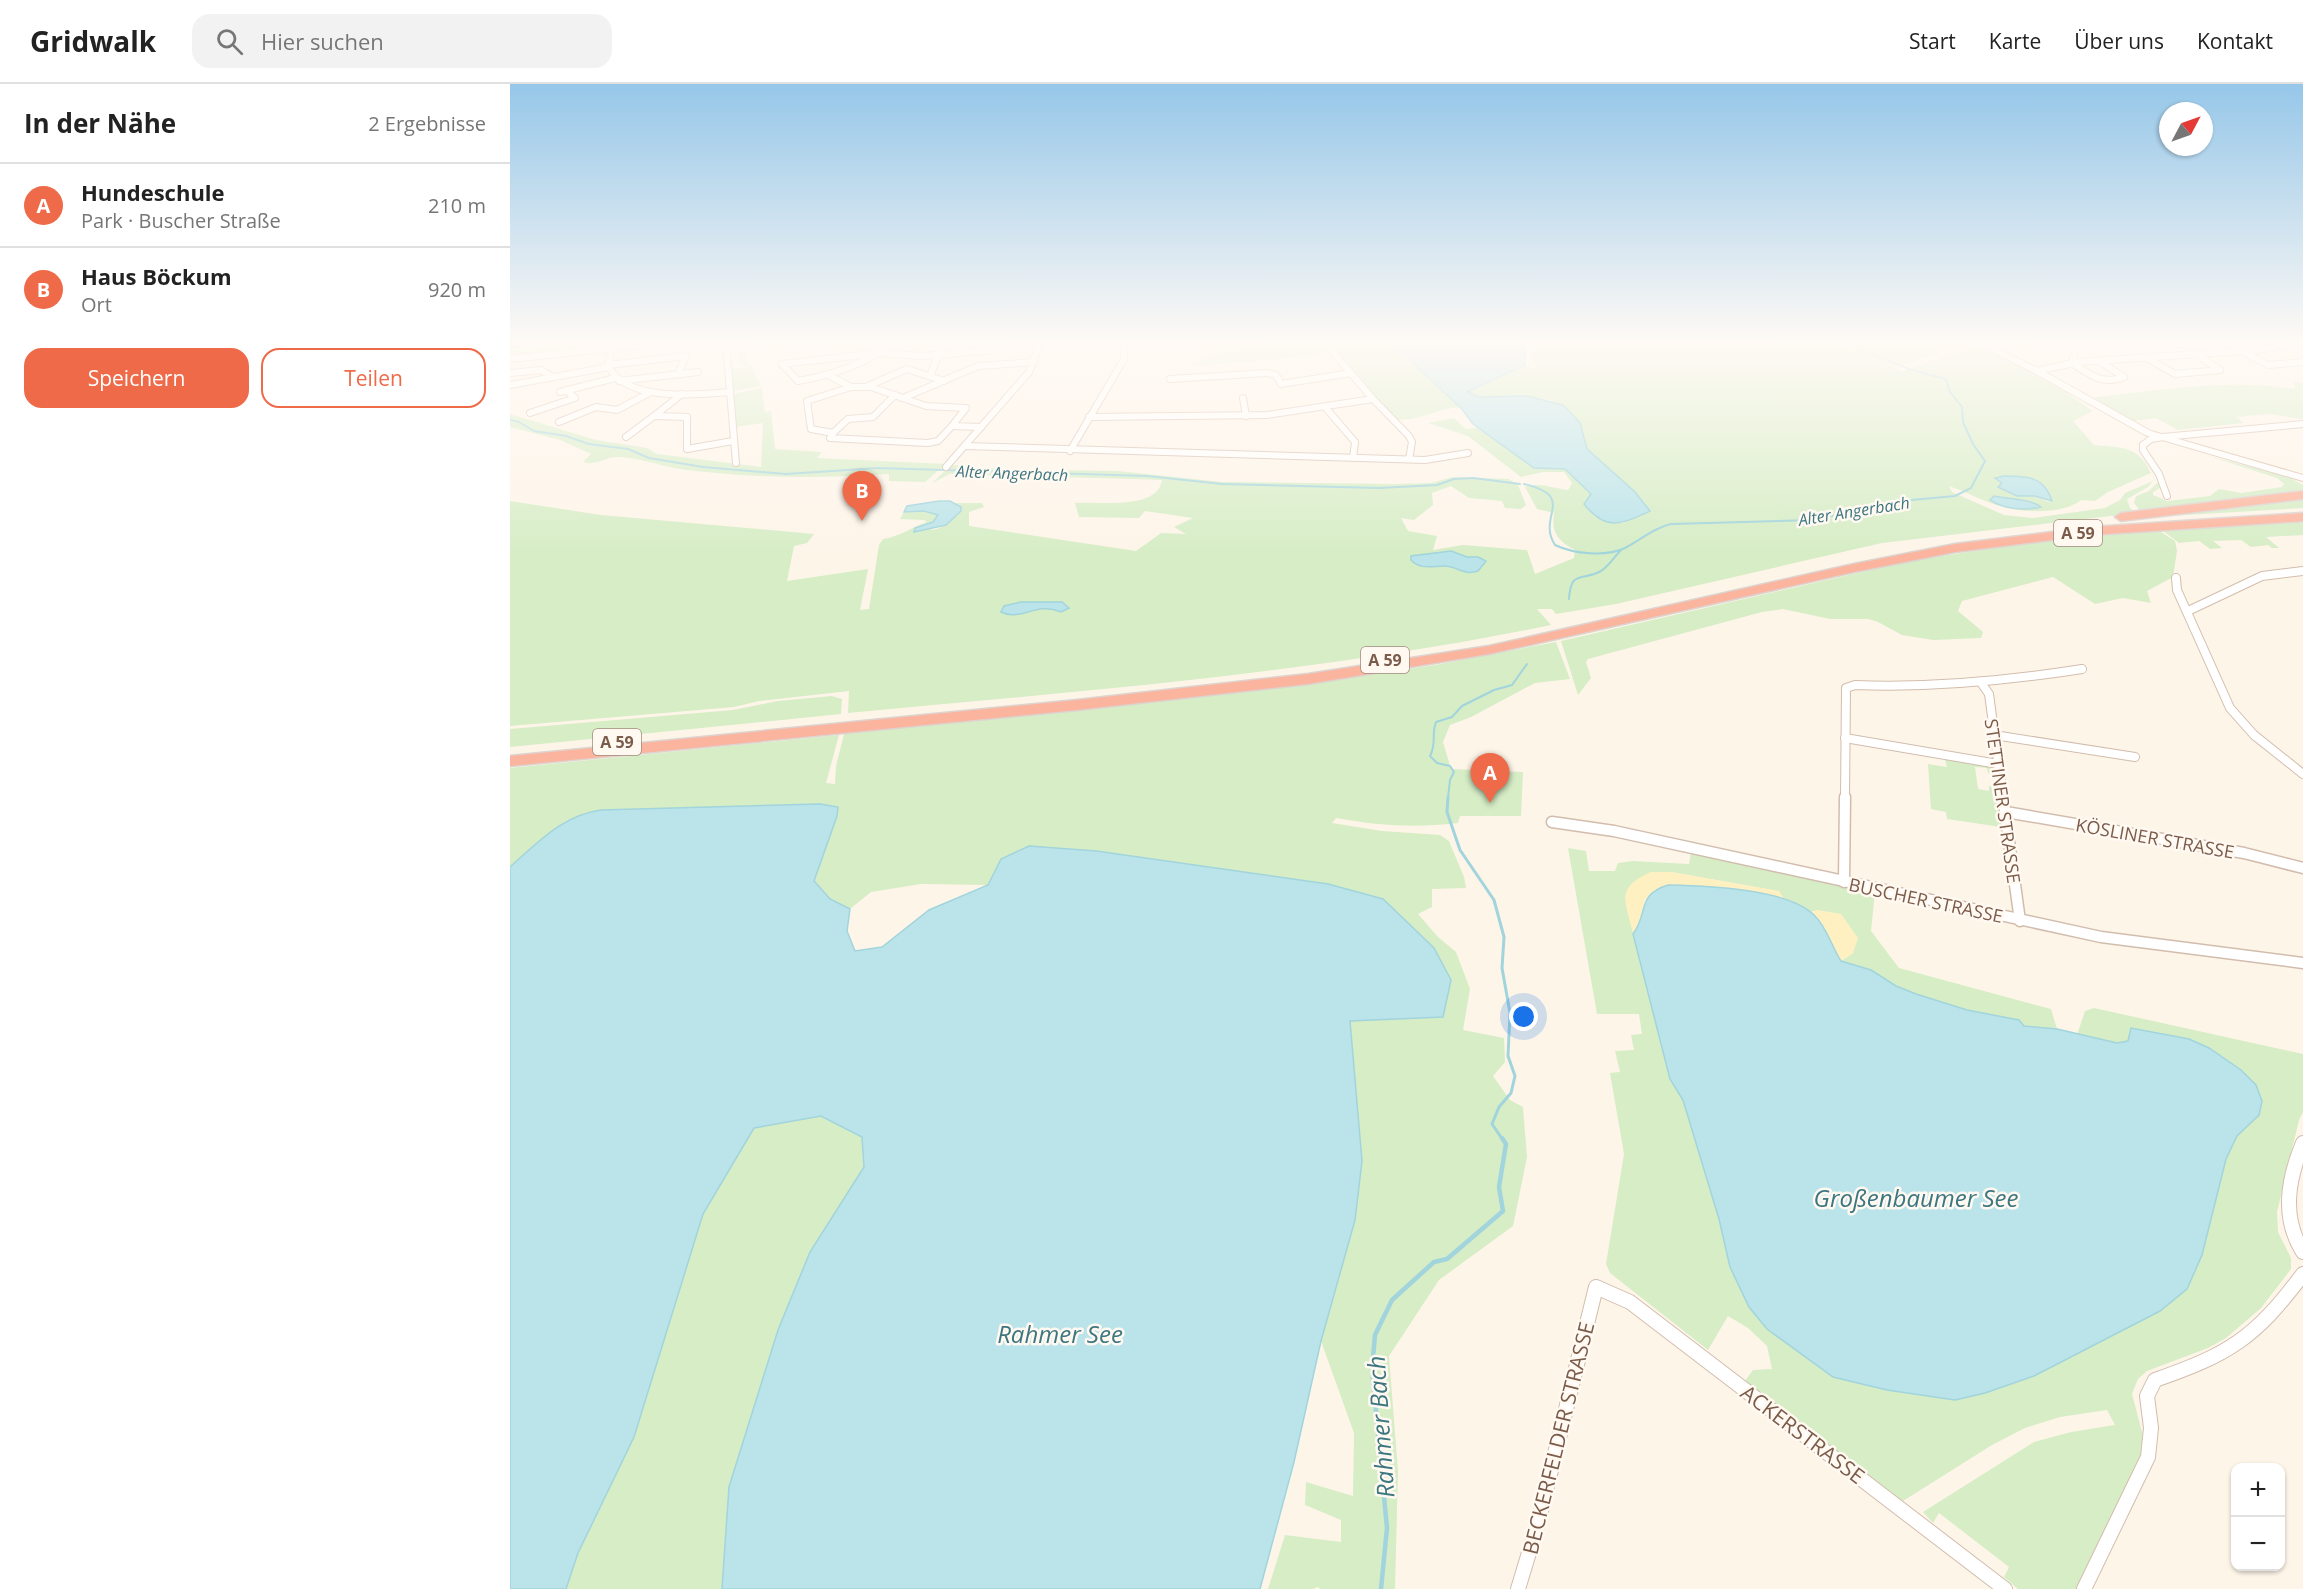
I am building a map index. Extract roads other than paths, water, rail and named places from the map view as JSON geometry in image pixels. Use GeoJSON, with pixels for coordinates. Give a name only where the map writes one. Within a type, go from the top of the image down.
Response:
{"type":"FeatureCollection","features":[{"type":"Feature","properties":{"kind":"highway"},"geometry":{"type":"LineString","coordinates":[[2060,528],[2116,518],[2303,495]]}},
{"type":"Feature","properties":{"kind":"highway","name":"A 59"},"geometry":{"type":"LineString","coordinates":[[866,722],[1202,683],[1425,654],[1544,631],[1896,552],[1966,540],[2060,528],[2303,511]]}},
{"type":"Feature","properties":{"kind":"highway","name":"A 59"},"geometry":{"type":"LineString","coordinates":[[510,752],[1195,692],[1430,661],[1552,637],[1854,568],[1990,543],[2120,529],[2303,517]]}},
{"type":"Feature","properties":{"kind":"highway","name":"A 59"},"geometry":{"type":"LineString","coordinates":[[510,761],[824,726]]}},
{"type":"Feature","properties":{"kind":"main road"},"geometry":{"type":"LineString","coordinates":[[2111,413],[2164,438],[2303,478]]}},
{"type":"Feature","properties":{"kind":"street"},"geometry":{"type":"LineString","coordinates":[[560,422],[581,413]]}},
{"type":"Feature","properties":{"kind":"street"},"geometry":{"type":"LineString","coordinates":[[626,437],[658,413]]}},
{"type":"Feature","properties":{"kind":"street"},"geometry":{"type":"LineString","coordinates":[[731,413],[736,463]]}},
{"type":"Feature","properties":{"kind":"street"},"geometry":{"type":"LineString","coordinates":[[809,413],[811,429],[833,432]]}},
{"type":"Feature","properties":{"kind":"street"},"geometry":{"type":"LineString","coordinates":[[877,413],[868,419],[848,419],[833,432],[830,438],[928,443],[938,441],[962,413]]}},
{"type":"Feature","properties":{"kind":"street"},"geometry":{"type":"LineString","coordinates":[[946,466],[993,413]]}},
{"type":"Feature","properties":{"kind":"street"},"geometry":{"type":"LineString","coordinates":[[1070,451],[1091,413]]}},
{"type":"Feature","properties":{"kind":"street"},"geometry":{"type":"LineString","coordinates":[[1089,417],[1246,416],[1288,413]]}},
{"type":"Feature","properties":{"kind":"street"},"geometry":{"type":"LineString","coordinates":[[1330,413],[1355,442],[1353,458]]}},
{"type":"Feature","properties":{"kind":"street"},"geometry":{"type":"LineString","coordinates":[[1387,413],[1412,442],[1409,459]]}},
{"type":"Feature","properties":{"kind":"street"},"geometry":{"type":"LineString","coordinates":[[654,416],[687,417],[687,449],[733,441]]}},
{"type":"Feature","properties":{"kind":"street"},"geometry":{"type":"LineString","coordinates":[[2143,446],[2148,441],[2164,438],[2303,424]]}},
{"type":"Feature","properties":{"kind":"street"},"geometry":{"type":"LineString","coordinates":[[952,426],[981,427]]}},
{"type":"Feature","properties":{"kind":"street"},"geometry":{"type":"LineString","coordinates":[[2196,435],[2190,438],[2190,441],[2199,449]]}},
{"type":"Feature","properties":{"kind":"street"},"geometry":{"type":"LineString","coordinates":[[2143,446],[2164,438]]}},
{"type":"Feature","properties":{"kind":"street"},"geometry":{"type":"LineString","coordinates":[[965,446],[1070,451],[1409,459],[1442,459],[1468,453]]}},
{"type":"Feature","properties":{"kind":"street"},"geometry":{"type":"LineString","coordinates":[[2143,446],[2143,450],[2159,474],[2167,496]]}},
{"type":"Feature","properties":{"kind":"street"},"geometry":{"type":"LineString","coordinates":[[2188,611],[2267,575],[2303,571]]}},
{"type":"Feature","properties":{"kind":"street"},"geometry":{"type":"LineString","coordinates":[[2176,578],[2181,602],[2188,611],[2230,708],[2254,735],[2303,774]]}},
{"type":"Feature","properties":{"kind":"street"},"geometry":{"type":"LineString","coordinates":[[1844,882],[1845,692],[1849,687],[1982,684],[2082,669]]}},
{"type":"Feature","properties":{"kind":"street","name":"STETTINER STRASSE"},"geometry":{"type":"LineString","coordinates":[[1982,684],[1989,694],[2020,921]]}},
{"type":"Feature","properties":{"kind":"street"},"geometry":{"type":"LineString","coordinates":[[1994,735],[2135,757]]}},
{"type":"Feature","properties":{"kind":"street"},"geometry":{"type":"LineString","coordinates":[[1845,738],[1998,764]]}},
{"type":"Feature","properties":{"kind":"street","name":"KÖSLINER STRASSE"},"geometry":{"type":"LineString","coordinates":[[2006,812],[2244,853],[2303,868]]}},
{"type":"Feature","properties":{"kind":"street","name":"BUSCHER STRASSE"},"geometry":{"type":"LineString","coordinates":[[1552,822],[1614,831],[2101,937],[2303,963]]}},
{"type":"Feature","properties":{"kind":"street"},"geometry":{"type":"LineString","coordinates":[[2303,1143],[2293,1178],[2288,1216],[2293,1236],[2303,1252]]}},
{"type":"Feature","properties":{"kind":"street"},"geometry":{"type":"LineString","coordinates":[[2084,1589],[2148,1457],[2151,1423],[2145,1399],[2148,1388],[2155,1380],[2216,1357],[2243,1341],[2283,1301],[2303,1274]]}},
{"type":"Feature","properties":{"kind":"street","name":"BECKERFELDER STRASSE"},"geometry":{"type":"LineString","coordinates":[[1518,1589],[1538,1523],[1596,1287]]}},
{"type":"Feature","properties":{"kind":"street","name":"ACKERSTRASSE"},"geometry":{"type":"LineString","coordinates":[[1596,1287],[1630,1302],[2005,1589]]}},
{"type":"Feature","properties":{"kind":"water"},"geometry":{"type":"Polygon","coordinates":[[[1465,413],[1571,413],[1580,423],[1587,449],[1634,491],[1650,511],[1623,522],[1607,522],[1600,519],[1584,504],[1591,494],[1565,469],[1534,468],[1473,424],[1465,413]]]}},
{"type":"Feature","properties":{"kind":"water"},"geometry":{"type":"Polygon","coordinates":[[[2004,476],[2034,479],[2049,493],[2052,501],[2035,496],[2017,496],[1998,487],[2002,483],[1995,478],[2004,476]]]}},
{"type":"Feature","properties":{"kind":"water"},"geometry":{"type":"Polygon","coordinates":[[[1994,496],[2026,501],[2041,507],[2021,509],[2008,507],[1990,500],[1994,496]]]}},
{"type":"Feature","properties":{"kind":"water"},"geometry":{"type":"Polygon","coordinates":[[[950,501],[961,507],[961,511],[946,525],[914,532],[915,528],[933,522],[938,515],[924,511],[904,512],[907,506],[950,501]]]}},
{"type":"Feature","properties":{"kind":"water"},"geometry":{"type":"Polygon","coordinates":[[[1451,551],[1486,561],[1478,571],[1465,572],[1449,566],[1422,566],[1411,560],[1411,556],[1451,551]]]}},
{"type":"Feature","properties":{"kind":"water"},"geometry":{"type":"Polygon","coordinates":[[[1021,602],[1062,602],[1069,608],[1061,612],[1044,609],[1015,615],[1001,612],[1004,606],[1021,602]]]}},
{"type":"Feature","properties":{"kind":"water","name":"Rahmer See"},"geometry":{"type":"Polygon","coordinates":[[[820,804],[838,807],[837,816],[814,881],[830,899],[850,909],[847,931],[855,951],[882,947],[929,910],[988,885],[1001,859],[1029,846],[1096,851],[1328,884],[1383,899],[1434,948],[1451,980],[1443,1017],[1350,1021],[1362,1161],[1355,1220],[1321,1341],[1294,1462],[1260,1589],[722,1589],[729,1487],[778,1330],[810,1252],[864,1167],[862,1137],[821,1116],[754,1128],[703,1214],[634,1437],[578,1553],[566,1589],[510,1589],[510,867],[541,839],[563,824],[587,813],[601,810],[820,804]]]}},
{"type":"Feature","properties":{"kind":"water","name":"Großenbaumer See"},"geometry":{"type":"Polygon","coordinates":[[[1668,885],[1746,890],[1786,899],[1815,916],[1841,961],[1871,970],[1896,986],[1916,994],[1967,1010],[2019,1020],[2024,1026],[2057,1029],[2117,1043],[2128,1041],[2131,1028],[2189,1039],[2209,1048],[2241,1070],[2256,1085],[2262,1101],[2259,1115],[2237,1136],[2226,1159],[2202,1255],[2187,1289],[2160,1311],[2034,1376],[1985,1393],[1955,1400],[1887,1390],[1833,1377],[1767,1329],[1749,1307],[1730,1267],[1719,1219],[1683,1100],[1670,1079],[1633,934],[1641,919],[1647,899],[1658,889],[1668,885]]]}},
{"type":"Feature","properties":{"kind":"waterway","name":"Alter Angerbach"},"geometry":{"type":"LineString","coordinates":[[1524,484],[1540,489],[1553,501],[1550,535],[1555,545],[1580,552],[1609,553],[1625,548],[1653,531],[1671,524],[1812,520],[1901,501],[1955,496],[1971,488],[1985,461],[1973,444],[1963,422],[1962,413]]}},
{"type":"Feature","properties":{"kind":"waterway","name":"Alter Angerbach"},"geometry":{"type":"LineString","coordinates":[[510,420],[519,422],[534,431],[566,436],[589,444],[628,449],[649,458],[703,467],[786,474],[878,468],[1147,476],[1222,484],[1379,488],[1437,485],[1454,479],[1473,478],[1520,484]]}},
{"type":"Feature","properties":{"kind":"waterway","name":"Rahmer Bach"},"geometry":{"type":"LineString","coordinates":[[1569,599],[1575,580],[1601,571],[1621,550]]}},
{"type":"Feature","properties":{"kind":"waterway","name":"Rahmer Bach"},"geometry":{"type":"LineString","coordinates":[[1448,798],[1450,780],[1454,772],[1450,766],[1437,763],[1430,756],[1436,722],[1452,717],[1462,706],[1494,690],[1512,685],[1527,664]]}},
{"type":"Feature","properties":{"kind":"waterway","name":"Rahmer Bach"},"geometry":{"type":"LineString","coordinates":[[1448,797],[1447,812],[1460,850],[1494,900],[1504,937],[1502,968],[1510,1013],[1508,1056],[1515,1076],[1511,1093],[1499,1107],[1492,1124],[1503,1140]]}},
{"type":"Feature","properties":{"kind":"waterway","name":"Rahmer Bach"},"geometry":{"type":"LineString","coordinates":[[1381,1589],[1387,1528],[1372,1369],[1375,1335],[1392,1300],[1434,1262],[1447,1259],[1503,1211],[1499,1187],[1506,1144],[1502,1138]]}},
{"type":"Feature","properties":{"kind":"place","name":"Haus Böckum"},"geometry":{"type":"Point","coordinates":[862,521]}},
{"type":"Feature","properties":{"kind":"place","name":"Hundeschule"},"geometry":{"type":"Point","coordinates":[1490,803]}}]}
